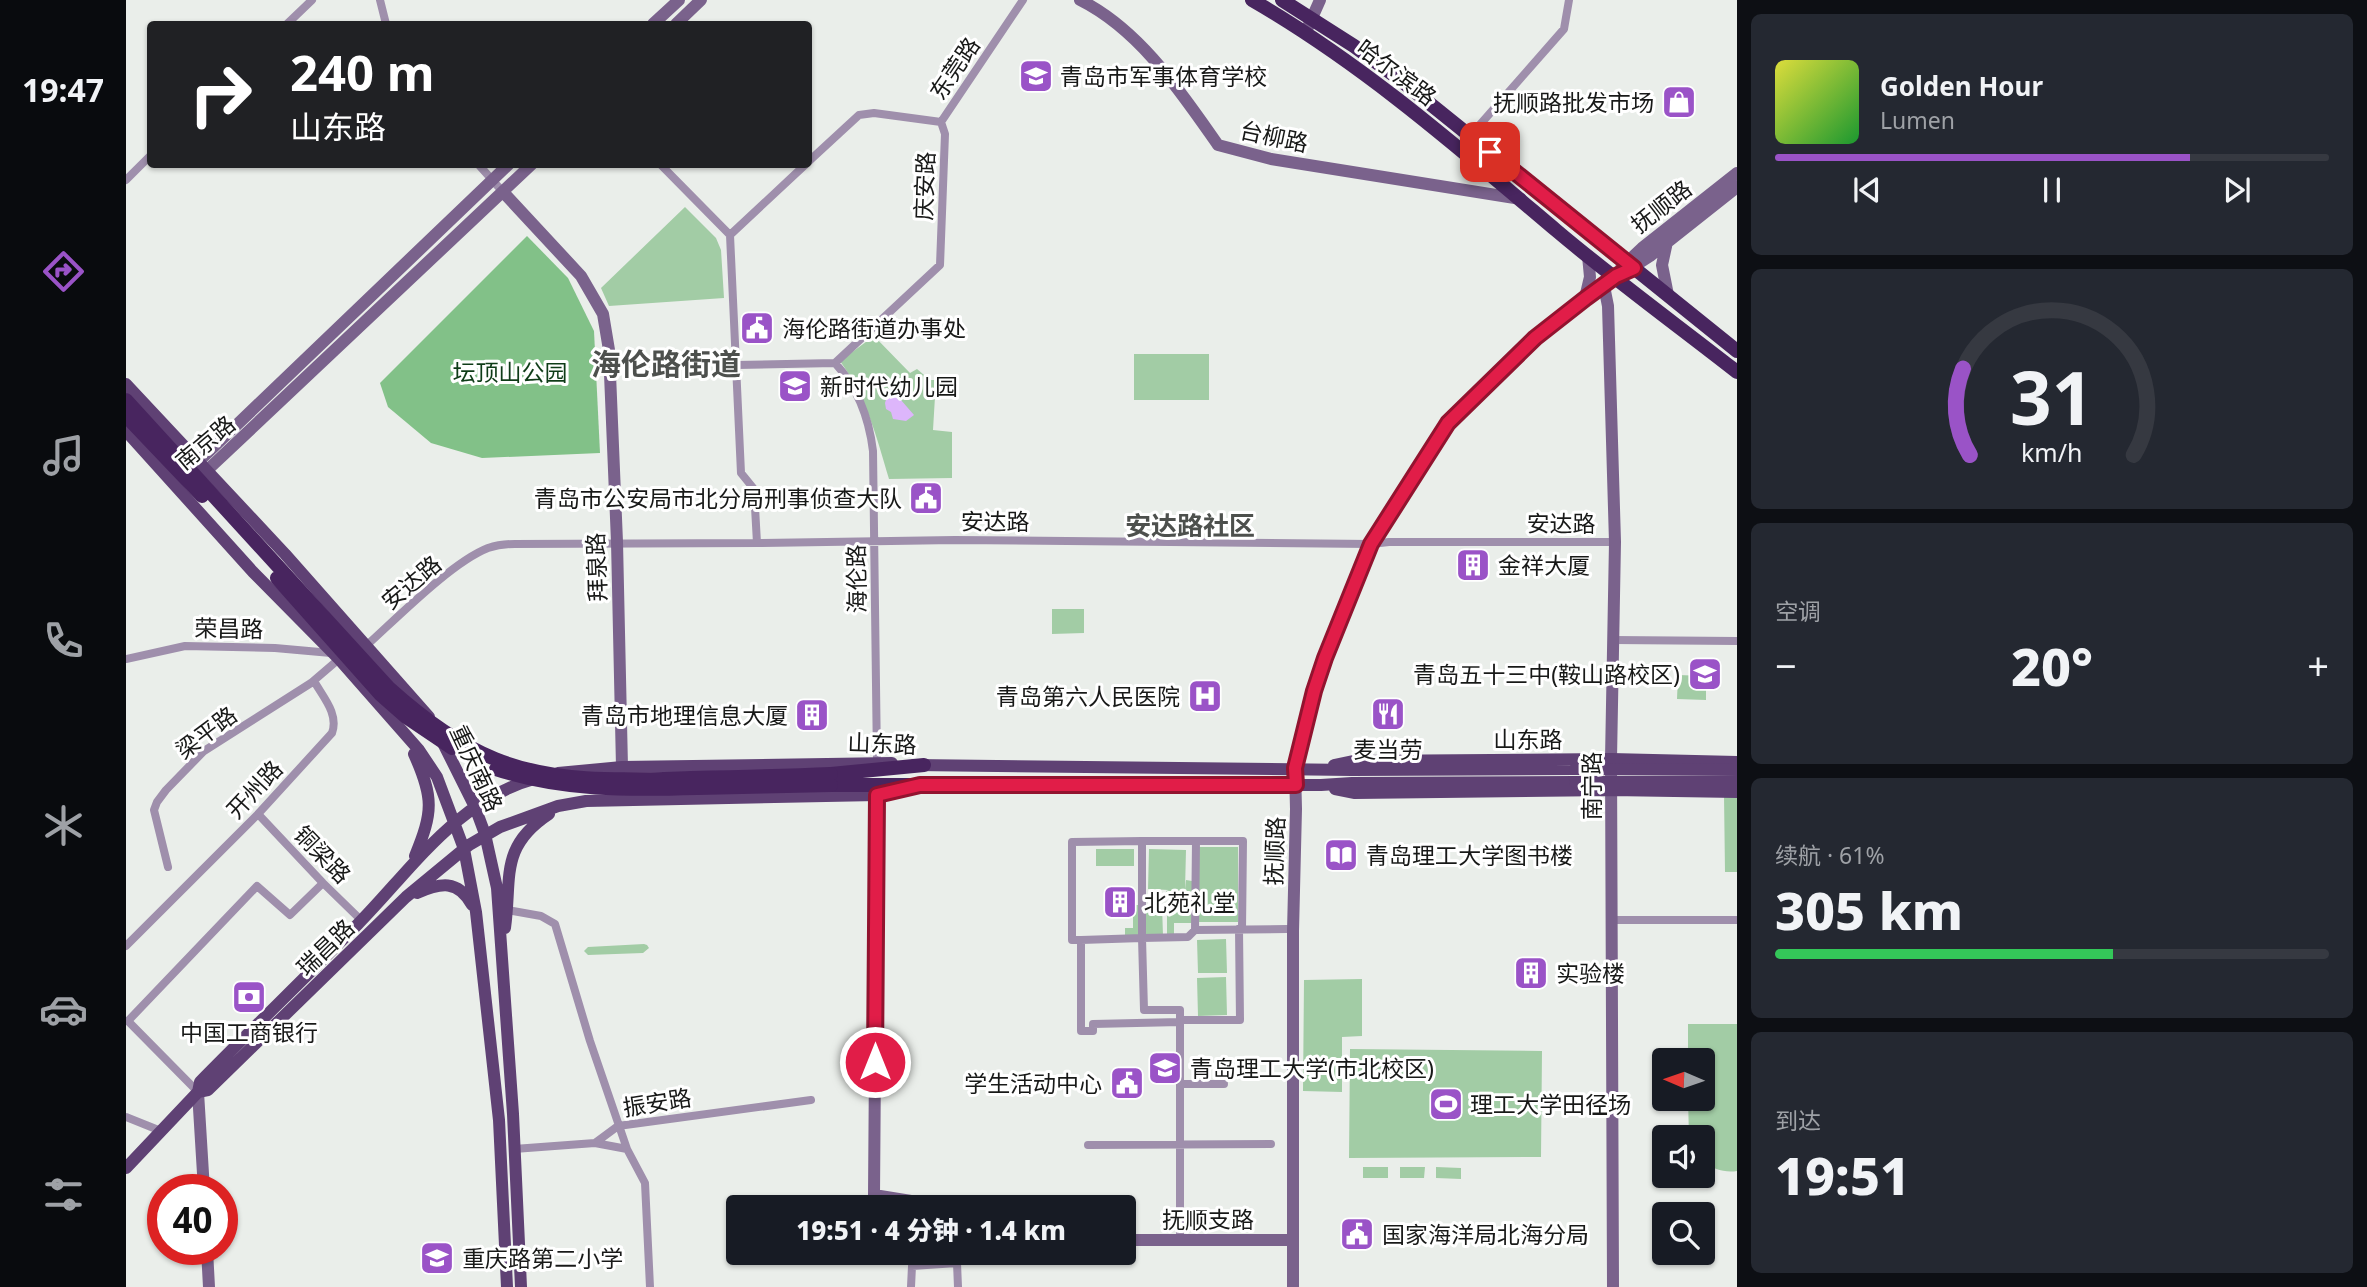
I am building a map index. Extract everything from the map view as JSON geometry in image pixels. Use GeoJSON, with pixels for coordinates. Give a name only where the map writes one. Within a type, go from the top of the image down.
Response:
{"type":"FeatureCollection","features":[{"type":"Feature","properties":{"kind":"highway","name":"哈尔滨路"},"geometry":{"type":"LineString","coordinates":[[1252,0],[1306,34],[1400,101],[1588,256],[1610,281],[1737,372]]}},
{"type":"Feature","properties":{"kind":"highway","name":"哈尔滨路"},"geometry":{"type":"LineString","coordinates":[[1282,0],[1398,78],[1737,351]]}},
{"type":"Feature","properties":{"kind":"highway"},"geometry":{"type":"LineString","coordinates":[[126,400],[389,688],[412,709],[455,739],[495,759],[527,769],[567,776],[831,780],[920,785]]}},
{"type":"Feature","properties":{"kind":"highway"},"geometry":{"type":"LineString","coordinates":[[126,415],[216,510],[381,695],[406,717],[453,748],[502,771],[564,786],[646,790],[831,780],[924,765]]}},
{"type":"Feature","properties":{"kind":"main road","name":"重庆南路"},"geometry":{"type":"LineString","coordinates":[[126,383],[428,714],[475,807],[485,834],[497,888],[521,1287]]}},
{"type":"Feature","properties":{"kind":"main road","name":"重庆南路"},"geometry":{"type":"LineString","coordinates":[[126,432],[253,572],[336,656],[403,731],[437,777],[464,849],[476,912],[499,1120],[507,1287]]}},
{"type":"Feature","properties":{"kind":"main road"},"geometry":{"type":"LineString","coordinates":[[428,714],[452,740],[488,762],[540,772],[569,771]]}},
{"type":"Feature","properties":{"kind":"main road"},"geometry":{"type":"LineString","coordinates":[[403,731],[425,777],[429,798],[427,824],[412,864]]}},
{"type":"Feature","properties":{"kind":"main road","name":"山东路"},"geometry":{"type":"LineString","coordinates":[[1320,768],[1353,761],[1611,759],[1737,762]]}},
{"type":"Feature","properties":{"kind":"main road","name":"山东路"},"geometry":{"type":"LineString","coordinates":[[456,822],[475,807],[527,781],[569,771],[622,767],[877,762],[924,765],[1320,768],[1737,782]]}},
{"type":"Feature","properties":{"kind":"main road","name":"山东路"},"geometry":{"type":"LineString","coordinates":[[485,834],[527,816],[565,804],[612,799],[877,795],[920,785],[1321,785],[1737,770]]}},
{"type":"Feature","properties":{"kind":"main road","name":"山东路"},"geometry":{"type":"LineString","coordinates":[[1321,785],[1355,793],[1612,790],[1737,792]]}},
{"type":"Feature","properties":{"kind":"main road"},"geometry":{"type":"LineString","coordinates":[[501,952],[507,910],[507,878],[514,851],[537,822],[565,804]]}},
{"type":"Feature","properties":{"kind":"main road","name":"瑞昌路"},"geometry":{"type":"LineString","coordinates":[[126,1168],[198,1092],[200,1082],[362,920],[441,833],[456,822]]}},
{"type":"Feature","properties":{"kind":"main road","name":"瑞昌路"},"geometry":{"type":"LineString","coordinates":[[198,1092],[208,1090],[406,897],[485,834]]}},
{"type":"Feature","properties":{"kind":"main road"},"geometry":{"type":"LineString","coordinates":[[406,897],[433,886],[445,885],[461,891],[476,912]]}},
{"type":"Feature","properties":{"kind":"street"},"geometry":{"type":"LineString","coordinates":[[290,21],[312,0]]}},
{"type":"Feature","properties":{"kind":"street"},"geometry":{"type":"LineString","coordinates":[[380,0],[385,21]]}},
{"type":"Feature","properties":{"kind":"street"},"geometry":{"type":"LineString","coordinates":[[656,21],[679,0]]}},
{"type":"Feature","properties":{"kind":"street"},"geometry":{"type":"LineString","coordinates":[[679,21],[701,0]]}},
{"type":"Feature","properties":{"kind":"street","name":"东莞路"},"geometry":{"type":"LineString","coordinates":[[941,122],[1023,0]]}},
{"type":"Feature","properties":{"kind":"street","name":"台柳路"},"geometry":{"type":"LineString","coordinates":[[1080,0],[1097,8],[1125,29],[1185,99],[1217,145],[1271,159],[1521,200]]}},
{"type":"Feature","properties":{"kind":"street"},"geometry":{"type":"LineString","coordinates":[[1306,34],[1320,0]]}},
{"type":"Feature","properties":{"kind":"street"},"geometry":{"type":"LineString","coordinates":[[1470,136],[1564,29],[1569,0]]}},
{"type":"Feature","properties":{"kind":"street"},"geometry":{"type":"LineString","coordinates":[[812,158],[859,115],[874,113],[941,122]]}},
{"type":"Feature","properties":{"kind":"street","name":"庆安路"},"geometry":{"type":"LineString","coordinates":[[835,363],[940,265],[945,134],[941,122]]}},
{"type":"Feature","properties":{"kind":"street"},"geometry":{"type":"LineString","coordinates":[[126,180],[147,159]]}},
{"type":"Feature","properties":{"kind":"street"},"geometry":{"type":"LineString","coordinates":[[482,168],[503,192]]}},
{"type":"Feature","properties":{"kind":"street","name":"南京路"},"geometry":{"type":"LineString","coordinates":[[180,490],[199,461],[505,168]]}},
{"type":"Feature","properties":{"kind":"street","name":"南京路"},"geometry":{"type":"LineString","coordinates":[[180,490],[209,471],[528,168]]}},
{"type":"Feature","properties":{"kind":"street"},"geometry":{"type":"LineString","coordinates":[[664,168],[730,235],[741,473],[754,489],[757,543]]}},
{"type":"Feature","properties":{"kind":"street"},"geometry":{"type":"LineString","coordinates":[[730,235],[802,168]]}},
{"type":"Feature","properties":{"kind":"street","name":"抚顺路"},"geometry":{"type":"LineString","coordinates":[[1293,1287],[1293,971],[1290,929],[1295,768],[1325,658],[1371,544],[1448,423],[1535,338],[1630,265],[1737,173]]}},
{"type":"Feature","properties":{"kind":"street","name":"抚顺路"},"geometry":{"type":"LineString","coordinates":[[1630,265],[1667,242],[1737,187]]}},
{"type":"Feature","properties":{"kind":"street","name":"拜泉路"},"geometry":{"type":"LineString","coordinates":[[503,192],[581,276],[603,314],[609,350],[622,767]]}},
{"type":"Feature","properties":{"kind":"street"},"geometry":{"type":"LineString","coordinates":[[1667,242],[1662,265],[1668,295]]}},
{"type":"Feature","properties":{"kind":"street"},"geometry":{"type":"LineString","coordinates":[[1586,298],[1590,277],[1588,256]]}},
{"type":"Feature","properties":{"kind":"street","name":"南宁路"},"geometry":{"type":"LineString","coordinates":[[1610,281],[1608,306],[1615,542],[1611,759],[1613,1287]]}},
{"type":"Feature","properties":{"kind":"street"},"geometry":{"type":"LineString","coordinates":[[737,365],[835,363]]}},
{"type":"Feature","properties":{"kind":"street","name":"海伦路"},"geometry":{"type":"LineString","coordinates":[[835,363],[853,386],[863,405],[873,451],[877,762]]}},
{"type":"Feature","properties":{"kind":"street","name":"安达路"},"geometry":{"type":"LineString","coordinates":[[367,645],[447,575],[490,548],[515,544],[875,540],[1371,544],[1615,542]]}},
{"type":"Feature","properties":{"kind":"street"},"geometry":{"type":"LineString","coordinates":[[1613,640],[1737,641]]}},
{"type":"Feature","properties":{"kind":"street","name":"荣昌路"},"geometry":{"type":"LineString","coordinates":[[126,659],[185,646],[275,648],[336,656]]}},
{"type":"Feature","properties":{"kind":"street","name":"梁平路"},"geometry":{"type":"LineString","coordinates":[[168,867],[154,810],[166,790],[204,751],[314,681],[336,656]]}},
{"type":"Feature","properties":{"kind":"street","name":"开州路"},"geometry":{"type":"LineString","coordinates":[[126,946],[258,814],[332,733],[335,721],[333,714],[314,681]]}},
{"type":"Feature","properties":{"kind":"street"},"geometry":{"type":"LineString","coordinates":[[874,1195],[877,795]]}},
{"type":"Feature","properties":{"kind":"street","name":"铜梁路"},"geometry":{"type":"LineString","coordinates":[[258,814],[362,920]]}},
{"type":"Feature","properties":{"kind":"street"},"geometry":{"type":"LineString","coordinates":[[1142,841],[1144,1010],[1180,1010],[1180,1240]]}},
{"type":"Feature","properties":{"kind":"street"},"geometry":{"type":"LineString","coordinates":[[1195,930],[1196,841]]}},
{"type":"Feature","properties":{"kind":"street"},"geometry":{"type":"LineString","coordinates":[[1081,940],[1081,1031],[1093,1031],[1093,1024],[1240,1020],[1241,929],[1242,841],[1072,842],[1072,940],[1188,937],[1195,930],[1241,929],[1290,929]]}},
{"type":"Feature","properties":{"kind":"street"},"geometry":{"type":"LineString","coordinates":[[203,1174],[198,1092],[128,1021],[257,886],[290,915],[323,883]]}},
{"type":"Feature","properties":{"kind":"street"},"geometry":{"type":"LineString","coordinates":[[507,910],[541,916],[555,924],[618,1126],[645,1183],[650,1287]]}},
{"type":"Feature","properties":{"kind":"street"},"geometry":{"type":"LineString","coordinates":[[1613,920],[1737,920]]}},
{"type":"Feature","properties":{"kind":"street"},"geometry":{"type":"LineString","coordinates":[[1293,971],[1308,971]]}},
{"type":"Feature","properties":{"kind":"street"},"geometry":{"type":"LineString","coordinates":[[1180,1084],[1224,1084]]}},
{"type":"Feature","properties":{"kind":"street","name":"振安路"},"geometry":{"type":"LineString","coordinates":[[596,1143],[618,1126],[811,1100]]}},
{"type":"Feature","properties":{"kind":"street"},"geometry":{"type":"LineString","coordinates":[[126,1117],[162,1131]]}},
{"type":"Feature","properties":{"kind":"street"},"geometry":{"type":"LineString","coordinates":[[514,1149],[596,1143],[627,1149]]}},
{"type":"Feature","properties":{"kind":"street"},"geometry":{"type":"LineString","coordinates":[[1088,1145],[1271,1144]]}},
{"type":"Feature","properties":{"kind":"street","name":"抚顺支路"},"geometry":{"type":"LineString","coordinates":[[1136,1240],[1292,1240]]}},
{"type":"Feature","properties":{"kind":"street"},"geometry":{"type":"LineString","coordinates":[[911,1287],[912,1266],[957,1264],[958,1287]]}},
{"type":"Feature","properties":{"kind":"street"},"geometry":{"type":"LineString","coordinates":[[208,1265],[209,1287]]}},
{"type":"Feature","properties":{"kind":"green space"},"geometry":{"type":"Polygon","coordinates":[[[685,207],[716,238],[721,250],[724,298],[609,306],[601,288],[685,207]]]}},
{"type":"Feature","properties":{"kind":"green space","name":"坛顶山公园"},"geometry":{"type":"Polygon","coordinates":[[[527,236],[568,278],[594,331],[600,453],[482,458],[431,443],[388,407],[380,383],[527,236]]]}},
{"type":"Feature","properties":{"kind":"green space"},"geometry":{"type":"Polygon","coordinates":[[[874,336],[910,373],[917,369],[930,380],[936,380],[933,430],[952,432],[952,478],[889,479],[864,403],[840,361],[874,336]]]}},
{"type":"Feature","properties":{"kind":"green space"},"geometry":{"type":"Polygon","coordinates":[[[1134,354],[1209,354],[1209,400],[1134,400],[1134,354]]]}},
{"type":"Feature","properties":{"kind":"green space"},"geometry":{"type":"Polygon","coordinates":[[[1052,609],[1084,609],[1084,633],[1052,634],[1052,609]]]}},
{"type":"Feature","properties":{"kind":"green space"},"geometry":{"type":"Polygon","coordinates":[[[1678,675],[1706,676],[1706,700],[1677,699],[1678,675]]]}},
{"type":"Feature","properties":{"kind":"green space"},"geometry":{"type":"Polygon","coordinates":[[[1724,795],[1737,795],[1737,872],[1725,872],[1724,795]]]}},
{"type":"Feature","properties":{"kind":"green space"},"geometry":{"type":"Polygon","coordinates":[[[1198,847],[1238,847],[1238,922],[1198,922],[1198,847]]]}},
{"type":"Feature","properties":{"kind":"green space"},"geometry":{"type":"Polygon","coordinates":[[[1096,849],[1134,849],[1134,866],[1096,866],[1096,849]]]}},
{"type":"Feature","properties":{"kind":"green space"},"geometry":{"type":"Polygon","coordinates":[[[1149,849],[1186,850],[1185,890],[1186,880],[1192,881],[1192,896],[1166,897],[1166,891],[1169,890],[1148,889],[1149,849]]]}},
{"type":"Feature","properties":{"kind":"green space"},"geometry":{"type":"Polygon","coordinates":[[[1171,901],[1191,901],[1192,923],[1174,923],[1174,936],[1167,937],[1167,904],[1171,901]]]}},
{"type":"Feature","properties":{"kind":"green space"},"geometry":{"type":"Polygon","coordinates":[[[1133,905],[1140,905],[1140,935],[1125,935],[1125,928],[1133,928],[1133,905]]]}},
{"type":"Feature","properties":{"kind":"green space"},"geometry":{"type":"Polygon","coordinates":[[[1162,905],[1163,936],[1145,937],[1144,906],[1162,905]]]}},
{"type":"Feature","properties":{"kind":"green space"},"geometry":{"type":"Polygon","coordinates":[[[1226,939],[1227,973],[1198,973],[1197,940],[1226,939]]]}},
{"type":"Feature","properties":{"kind":"green space"},"geometry":{"type":"Polygon","coordinates":[[[644,944],[649,948],[643,953],[588,955],[584,951],[588,947],[644,944]]]}},
{"type":"Feature","properties":{"kind":"green space"},"geometry":{"type":"Polygon","coordinates":[[[1226,977],[1227,1015],[1198,1016],[1197,978],[1226,977]]]}},
{"type":"Feature","properties":{"kind":"green space"},"geometry":{"type":"Polygon","coordinates":[[[1362,979],[1362,1036],[1342,1037],[1342,1092],[1303,1091],[1304,980],[1362,979]]]}},
{"type":"Feature","properties":{"kind":"green space"},"geometry":{"type":"Polygon","coordinates":[[[1688,1024],[1737,1024],[1737,1171],[1715,1168],[1715,1125],[1689,1125],[1688,1111],[1715,1111],[1715,1048],[1688,1048],[1688,1024]]]}},
{"type":"Feature","properties":{"kind":"green space","name":"理工大学田径场"},"geometry":{"type":"Polygon","coordinates":[[[1350,1049],[1542,1051],[1541,1157],[1349,1158],[1350,1049]]]}},
{"type":"Feature","properties":{"kind":"green space"},"geometry":{"type":"Polygon","coordinates":[[[1363,1167],[1388,1167],[1388,1178],[1363,1178],[1363,1167]]]}},
{"type":"Feature","properties":{"kind":"green space"},"geometry":{"type":"Polygon","coordinates":[[[1400,1167],[1425,1167],[1424,1178],[1400,1178],[1400,1167]]]}},
{"type":"Feature","properties":{"kind":"green space"},"geometry":{"type":"Polygon","coordinates":[[[1436,1167],[1461,1168],[1461,1179],[1436,1178],[1436,1167]]]}},
{"type":"Feature","properties":{"kind":"shaded area"},"geometry":{"type":"Polygon","coordinates":[[[894,392],[914,415],[906,421],[893,419],[891,412],[886,409],[888,393],[894,392]]]}},
{"type":"Feature","properties":{"kind":"place","name":"青岛市军事体育学校"},"geometry":{"type":"Point","coordinates":[1036,76]}},
{"type":"Feature","properties":{"kind":"place","name":"抚顺路批发市场"},"geometry":{"type":"Point","coordinates":[1679,102]}},
{"type":"Feature","properties":{"kind":"place","name":"海伦路街道办事处"},"geometry":{"type":"Point","coordinates":[757,328]}},
{"type":"Feature","properties":{"kind":"place","name":"新时代幼儿园"},"geometry":{"type":"Point","coordinates":[795,386]}},
{"type":"Feature","properties":{"kind":"place","name":"青岛市公安局市北分局刑事侦查大队"},"geometry":{"type":"Point","coordinates":[926,498]}},
{"type":"Feature","properties":{"kind":"place","name":"金祥大厦"},"geometry":{"type":"Point","coordinates":[1473,565]}},
{"type":"Feature","properties":{"kind":"place","name":"青岛五十三中(鞍山路校区)"},"geometry":{"type":"Point","coordinates":[1705,674]}},
{"type":"Feature","properties":{"kind":"place","name":"青岛第六人民医院"},"geometry":{"type":"Point","coordinates":[1205,696]}},
{"type":"Feature","properties":{"kind":"place","name":"麦当劳"},"geometry":{"type":"Point","coordinates":[1388,714]}},
{"type":"Feature","properties":{"kind":"place","name":"青岛市地理信息大厦"},"geometry":{"type":"Point","coordinates":[812,715]}},
{"type":"Feature","properties":{"kind":"place","name":"青岛理工大学图书楼"},"geometry":{"type":"Point","coordinates":[1341,855]}},
{"type":"Feature","properties":{"kind":"place","name":"北苑礼堂"},"geometry":{"type":"Point","coordinates":[1120,902]}},
{"type":"Feature","properties":{"kind":"place","name":"实验楼"},"geometry":{"type":"Point","coordinates":[1531,973]}},
{"type":"Feature","properties":{"kind":"place","name":"中国工商银行"},"geometry":{"type":"Point","coordinates":[249,997]}},
{"type":"Feature","properties":{"kind":"place","name":"青岛理工大学(市北校区)"},"geometry":{"type":"Point","coordinates":[1165,1068]}},
{"type":"Feature","properties":{"kind":"place","name":"学生活动中心"},"geometry":{"type":"Point","coordinates":[1127,1083]}},
{"type":"Feature","properties":{"kind":"place","name":"理工大学田径场"},"geometry":{"type":"Point","coordinates":[1446,1104]}},
{"type":"Feature","properties":{"kind":"place","name":"国家海洋局北海分局"},"geometry":{"type":"Point","coordinates":[1357,1234]}},
{"type":"Feature","properties":{"kind":"place","name":"重庆路第二小学"},"geometry":{"type":"Point","coordinates":[437,1258]}},
{"type":"Feature","properties":{"kind":"district","name":"海伦路街道"},"geometry":{"type":"Point","coordinates":[666,363]}},
{"type":"Feature","properties":{"kind":"district","name":"安达路社区"},"geometry":{"type":"Point","coordinates":[1190,525]}},
{"type":"Feature","properties":{"kind":"route"},"geometry":{"type":"LineString","coordinates":[[875,1062],[877,795],[920,785],[1296,785],[1295,768],[1314,691],[1371,544],[1448,423],[1535,338],[1616,276],[1634,268],[1490,152]]}}]}
